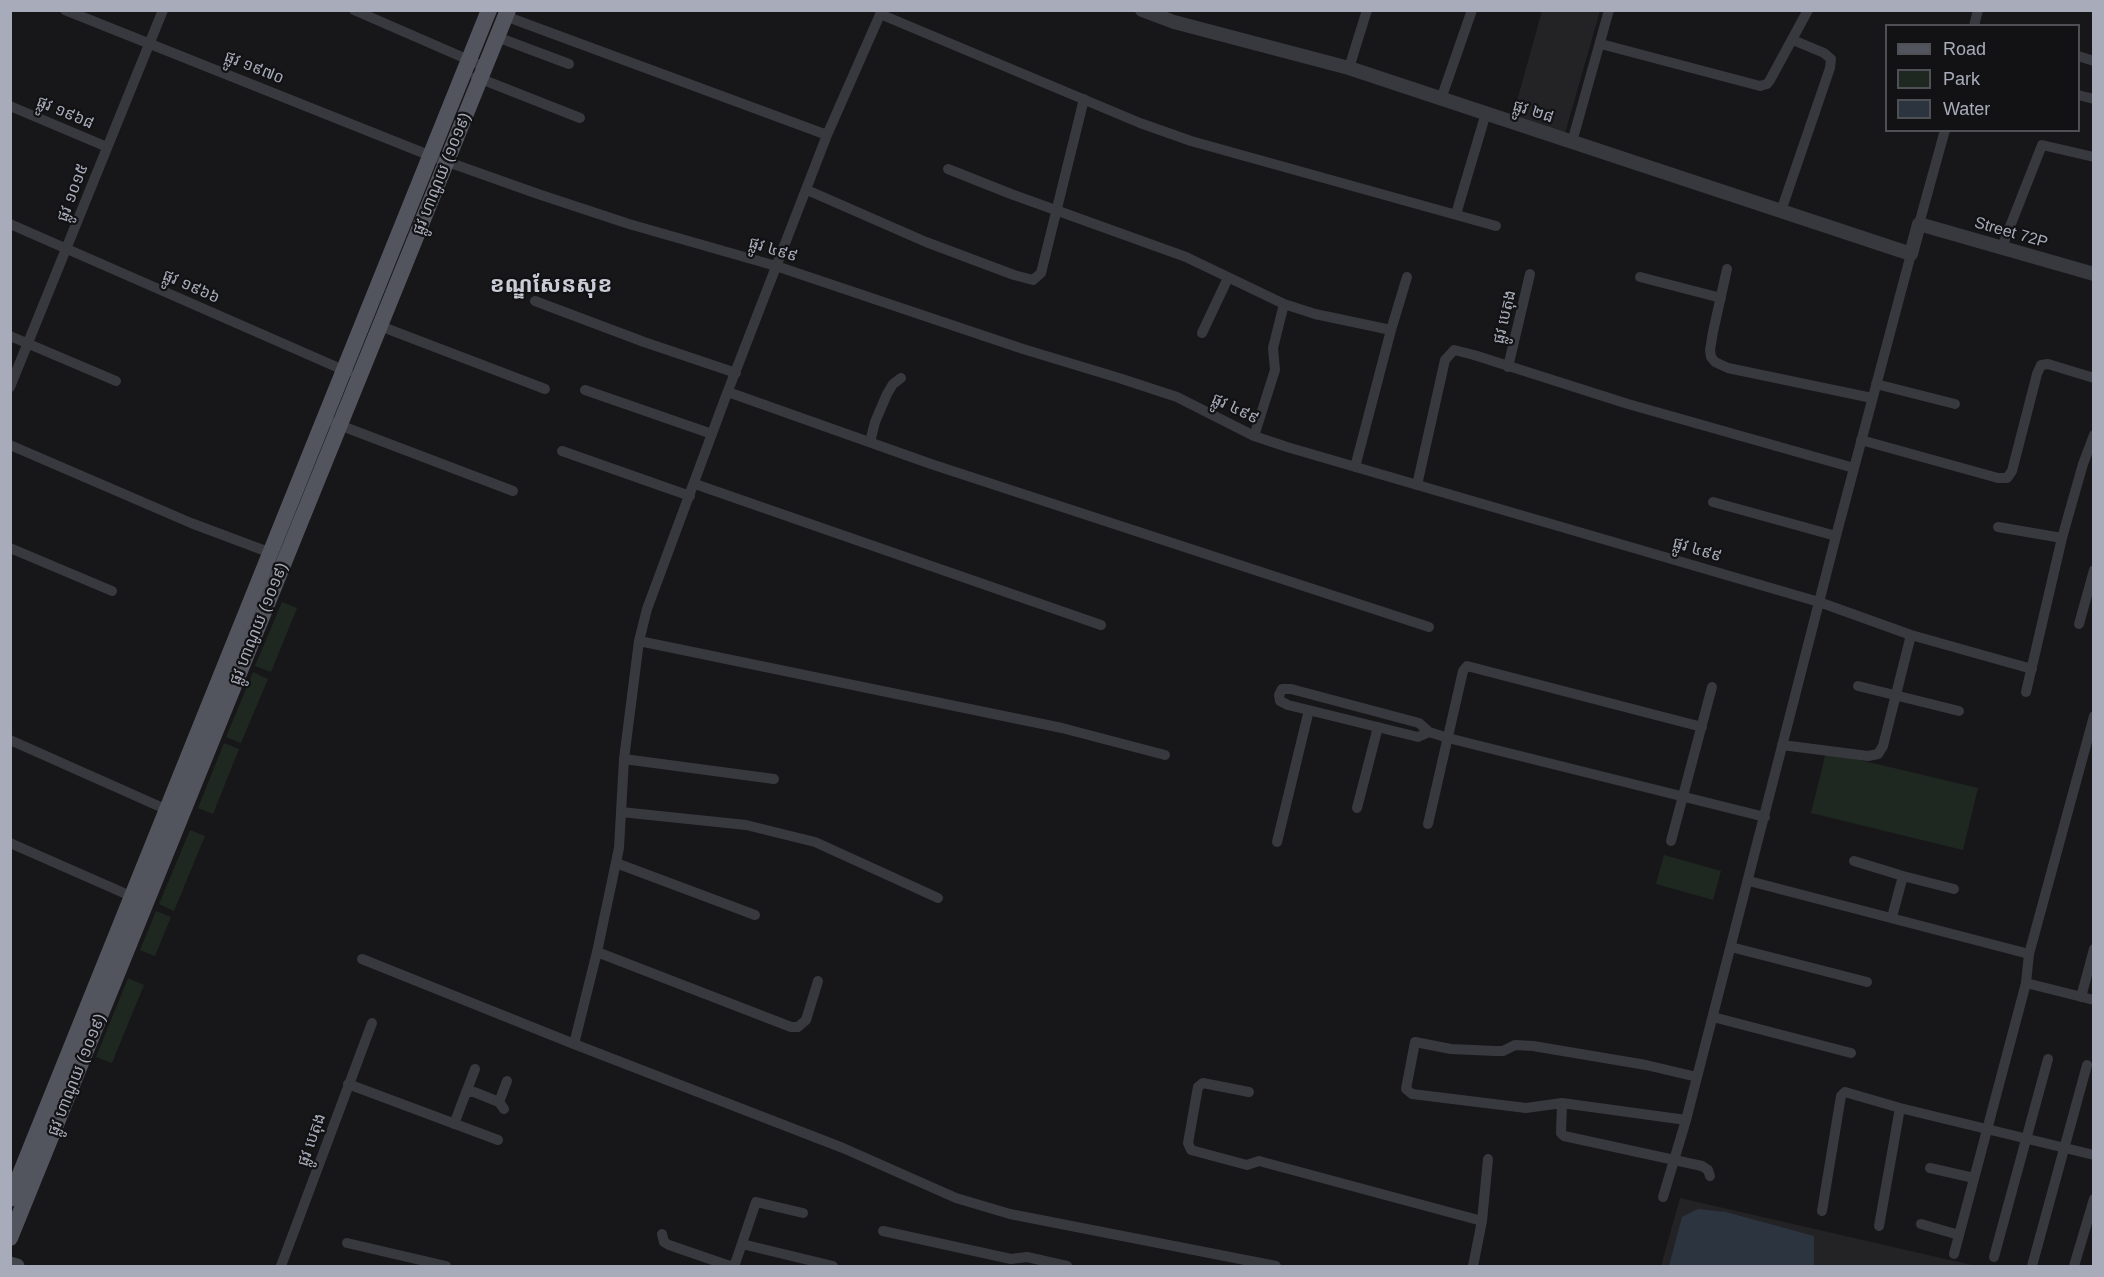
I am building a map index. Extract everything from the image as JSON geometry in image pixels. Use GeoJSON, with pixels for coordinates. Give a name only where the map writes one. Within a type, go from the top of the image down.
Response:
{"type":"FeatureCollection","features":[{"type":"Feature","properties":{"kind":"main road","name":"ផ្លូវ ហាណូយ (១០១៩)"},"geometry":{"type":"LineString","coordinates":[[352,374],[380,326],[439,159],[467,66],[489,10]]}},
{"type":"Feature","properties":{"kind":"main road","name":"ផ្លូវ ហាណូយ (១០១៩)"},"geometry":{"type":"LineString","coordinates":[[10,1199],[133,897],[174,813],[439,159],[483,73],[507,13]]}},
{"type":"Feature","properties":{"kind":"main road","name":"ផ្លូវ ហាណូយ (១០១៩)"},"geometry":{"type":"LineString","coordinates":[[10,1238],[174,813],[271,553],[332,423]]}},
{"type":"Feature","properties":{"kind":"main road"},"geometry":{"type":"LineString","coordinates":[[10,1264],[17,1266]]}},
{"type":"Feature","properties":{"kind":"street","name":"ផ្លូវ ១៩៧០"},"geometry":{"type":"LineString","coordinates":[[65,10],[439,159]]}},
{"type":"Feature","properties":{"kind":"street","name":"ផ្លូវ ១០១៥"},"geometry":{"type":"LineString","coordinates":[[10,387],[163,10]]}},
{"type":"Feature","properties":{"kind":"street"},"geometry":{"type":"LineString","coordinates":[[354,10],[467,66],[580,118]]}},
{"type":"Feature","properties":{"kind":"street","name":"ផ្លូវ ២៨"},"geometry":{"type":"LineString","coordinates":[[1142,10],[1173,22],[1349,68],[1911,254]]}},
{"type":"Feature","properties":{"kind":"street"},"geometry":{"type":"LineString","coordinates":[[1349,68],[1367,10]]}},
{"type":"Feature","properties":{"kind":"street"},"geometry":{"type":"LineString","coordinates":[[1441,99],[1472,10]]}},
{"type":"Feature","properties":{"kind":"street"},"geometry":{"type":"LineString","coordinates":[[1572,142],[1609,10]]}},
{"type":"Feature","properties":{"kind":"street"},"geometry":{"type":"LineString","coordinates":[[1601,44],[1760,86],[1767,84],[1793,40],[1805,11]]}},
{"type":"Feature","properties":{"kind":"street"},"geometry":{"type":"LineString","coordinates":[[574,1044],[597,952],[619,848],[624,759],[639,641],[647,609],[827,135],[881,12],[1084,99],[1191,141],[1284,169],[1496,226]]}},
{"type":"Feature","properties":{"kind":"street"},"geometry":{"type":"LineString","coordinates":[[507,13],[827,135]]}},
{"type":"Feature","properties":{"kind":"street"},"geometry":{"type":"LineString","coordinates":[[497,37],[569,64]]}},
{"type":"Feature","properties":{"kind":"street"},"geometry":{"type":"LineString","coordinates":[[1781,211],[1830,68],[1830,59],[1824,53],[1793,40]]}},
{"type":"Feature","properties":{"kind":"street"},"geometry":{"type":"LineString","coordinates":[[807,190],[926,242],[1033,280],[1041,273],[1084,99]]}},
{"type":"Feature","properties":{"kind":"street","name":"ផ្លូវ ១៩៦៨"},"geometry":{"type":"LineString","coordinates":[[10,106],[107,147]]}},
{"type":"Feature","properties":{"kind":"street"},"geometry":{"type":"LineString","coordinates":[[1456,214],[1486,114]]}},
{"type":"Feature","properties":{"kind":"street"},"geometry":{"type":"LineString","coordinates":[[1663,1197],[1686,1120],[1861,440],[1944,132]]}},
{"type":"Feature","properties":{"kind":"street"},"geometry":{"type":"LineString","coordinates":[[2002,247],[2042,145],[2094,157]]}},
{"type":"Feature","properties":{"kind":"street","name":"ផ្លូវ ៤៩៩"},"geometry":{"type":"LineString","coordinates":[[439,159],[618,220],[777,266],[1023,349],[1177,397],[1254,436],[1287,447],[1819,602],[1911,635],[2032,669]]}},
{"type":"Feature","properties":{"kind":"street"},"geometry":{"type":"LineString","coordinates":[[948,169],[1186,256],[1284,304],[1315,314],[1391,330]]}},
{"type":"Feature","properties":{"kind":"street","name":"ផ្លូវ ១៩៦៦"},"geometry":{"type":"LineString","coordinates":[[10,224],[352,374]]}},
{"type":"Feature","properties":{"kind":"street","name":"Street 72P"},"geometry":{"type":"LineString","coordinates":[[1919,224],[2094,274]]}},
{"type":"Feature","properties":{"kind":"street"},"geometry":{"type":"LineString","coordinates":[[1727,269],[1710,350],[1715,362],[1728,368],[1872,398]]}},
{"type":"Feature","properties":{"kind":"street","name":"ផ្លូវ បេតុង"},"geometry":{"type":"LineString","coordinates":[[1508,367],[1530,274]]}},
{"type":"Feature","properties":{"kind":"street"},"geometry":{"type":"LineString","coordinates":[[1355,467],[1407,277]]}},
{"type":"Feature","properties":{"kind":"street"},"geometry":{"type":"LineString","coordinates":[[1640,277],[1721,298]]}},
{"type":"Feature","properties":{"kind":"street"},"geometry":{"type":"LineString","coordinates":[[1202,333],[1228,278]]}},
{"type":"Feature","properties":{"kind":"street"},"geometry":{"type":"LineString","coordinates":[[535,301],[644,342],[736,373]]}},
{"type":"Feature","properties":{"kind":"street"},"geometry":{"type":"LineString","coordinates":[[1254,436],[1275,370],[1273,348],[1284,304]]}},
{"type":"Feature","properties":{"kind":"street"},"geometry":{"type":"LineString","coordinates":[[380,326],[545,389]]}},
{"type":"Feature","properties":{"kind":"street"},"geometry":{"type":"LineString","coordinates":[[10,336],[116,381]]}},
{"type":"Feature","properties":{"kind":"street"},"geometry":{"type":"LineString","coordinates":[[1417,485],[1445,360],[1454,350],[1628,404],[1854,468]]}},
{"type":"Feature","properties":{"kind":"street"},"geometry":{"type":"LineString","coordinates":[[1861,440],[1998,478],[2007,478],[2012,471],[2041,365],[2048,364],[2094,378]]}},
{"type":"Feature","properties":{"kind":"street"},"geometry":{"type":"LineString","coordinates":[[870,442],[875,422],[887,394],[893,384],[901,378]]}},
{"type":"Feature","properties":{"kind":"street"},"geometry":{"type":"LineString","coordinates":[[1876,384],[1955,404]]}},
{"type":"Feature","properties":{"kind":"street"},"geometry":{"type":"LineString","coordinates":[[585,390],[712,434]]}},
{"type":"Feature","properties":{"kind":"street"},"geometry":{"type":"LineString","coordinates":[[728,392],[1059,506],[1430,627]]}},
{"type":"Feature","properties":{"kind":"street"},"geometry":{"type":"LineString","coordinates":[[332,423],[513,491]]}},
{"type":"Feature","properties":{"kind":"street"},"geometry":{"type":"LineString","coordinates":[[2026,692],[2061,538],[2094,435]]}},
{"type":"Feature","properties":{"kind":"street"},"geometry":{"type":"LineString","coordinates":[[10,445],[191,523],[271,553]]}},
{"type":"Feature","properties":{"kind":"street"},"geometry":{"type":"LineString","coordinates":[[562,451],[690,496]]}},
{"type":"Feature","properties":{"kind":"street"},"geometry":{"type":"LineString","coordinates":[[695,484],[1101,625]]}},
{"type":"Feature","properties":{"kind":"street"},"geometry":{"type":"LineString","coordinates":[[1713,502],[1836,536]]}},
{"type":"Feature","properties":{"kind":"street"},"geometry":{"type":"LineString","coordinates":[[1998,527],[2061,538]]}},
{"type":"Feature","properties":{"kind":"street"},"geometry":{"type":"LineString","coordinates":[[10,548],[112,591]]}},
{"type":"Feature","properties":{"kind":"street"},"geometry":{"type":"LineString","coordinates":[[2079,624],[2094,570]]}},
{"type":"Feature","properties":{"kind":"street"},"geometry":{"type":"LineString","coordinates":[[1782,745],[1868,756],[1878,754],[1883,746],[1911,635]]}},
{"type":"Feature","properties":{"kind":"street"},"geometry":{"type":"LineString","coordinates":[[639,641],[1062,728],[1165,755]]}},
{"type":"Feature","properties":{"kind":"street"},"geometry":{"type":"LineString","coordinates":[[1428,824],[1463,671],[1467,666],[1702,727]]}},
{"type":"Feature","properties":{"kind":"street"},"geometry":{"type":"LineString","coordinates":[[1858,686],[1959,711]]}},
{"type":"Feature","properties":{"kind":"street"},"geometry":{"type":"LineString","coordinates":[[1671,841],[1712,687]]}},
{"type":"Feature","properties":{"kind":"street"},"geometry":{"type":"LineString","coordinates":[[1429,732],[1418,736],[1309,710],[1280,701],[1279,695],[1282,689],[1291,689],[1419,723],[1429,732],[1449,738],[1765,817]]}},
{"type":"Feature","properties":{"kind":"street"},"geometry":{"type":"LineString","coordinates":[[1277,842],[1309,710]]}},
{"type":"Feature","properties":{"kind":"street"},"geometry":{"type":"LineString","coordinates":[[1954,1254],[2026,983],[2029,954],[2094,716]]}},
{"type":"Feature","properties":{"kind":"street"},"geometry":{"type":"LineString","coordinates":[[1357,808],[1378,727]]}},
{"type":"Feature","properties":{"kind":"street"},"geometry":{"type":"LineString","coordinates":[[10,740],[174,813]]}},
{"type":"Feature","properties":{"kind":"street"},"geometry":{"type":"LineString","coordinates":[[624,759],[774,779]]}},
{"type":"Feature","properties":{"kind":"street"},"geometry":{"type":"LineString","coordinates":[[621,812],[747,825],[815,842],[938,898]]}},
{"type":"Feature","properties":{"kind":"street"},"geometry":{"type":"LineString","coordinates":[[10,843],[133,897]]}},
{"type":"Feature","properties":{"kind":"street"},"geometry":{"type":"LineString","coordinates":[[1854,861],[1954,889]]}},
{"type":"Feature","properties":{"kind":"street"},"geometry":{"type":"LineString","coordinates":[[616,863],[755,915]]}},
{"type":"Feature","properties":{"kind":"street"},"geometry":{"type":"LineString","coordinates":[[1892,917],[1903,876]]}},
{"type":"Feature","properties":{"kind":"street"},"geometry":{"type":"LineString","coordinates":[[1749,881],[2029,954]]}},
{"type":"Feature","properties":{"kind":"street"},"geometry":{"type":"LineString","coordinates":[[1731,947],[1867,982]]}},
{"type":"Feature","properties":{"kind":"street"},"geometry":{"type":"LineString","coordinates":[[2081,997],[2094,949]]}},
{"type":"Feature","properties":{"kind":"street"},"geometry":{"type":"LineString","coordinates":[[597,952],[798,1028],[806,1020],[818,981]]}},
{"type":"Feature","properties":{"kind":"street"},"geometry":{"type":"LineString","coordinates":[[362,959],[843,1148],[956,1198],[1010,1215],[1276,1266]]}},
{"type":"Feature","properties":{"kind":"street"},"geometry":{"type":"LineString","coordinates":[[2026,983],[2094,1000]]}},
{"type":"Feature","properties":{"kind":"street"},"geometry":{"type":"LineString","coordinates":[[1713,1017],[1851,1053]]}},
{"type":"Feature","properties":{"kind":"street","name":"ផ្លូវ បេតុង"},"geometry":{"type":"LineString","coordinates":[[281,1266],[372,1023]]}},
{"type":"Feature","properties":{"kind":"street"},"geometry":{"type":"LineString","coordinates":[[1686,1120],[1562,1103],[1526,1108],[1412,1094],[1406,1089],[1415,1042],[1451,1049],[1495,1051],[1503,1051],[1515,1045],[1533,1046],[1646,1065],[1697,1077]]}},
{"type":"Feature","properties":{"kind":"street"},"geometry":{"type":"LineString","coordinates":[[1994,1257],[2049,1059]]}},
{"type":"Feature","properties":{"kind":"street"},"geometry":{"type":"LineString","coordinates":[[2032,1266],[2087,1065]]}},
{"type":"Feature","properties":{"kind":"street"},"geometry":{"type":"LineString","coordinates":[[454,1124],[475,1069]]}},
{"type":"Feature","properties":{"kind":"street"},"geometry":{"type":"LineString","coordinates":[[466,1092],[474,1092],[502,1105],[507,1081]]}},
{"type":"Feature","properties":{"kind":"street"},"geometry":{"type":"LineString","coordinates":[[1249,1092],[1203,1083],[1198,1088],[1188,1143],[1191,1150],[1247,1165],[1258,1161],[1281,1166],[1482,1221]]}},
{"type":"Feature","properties":{"kind":"street"},"geometry":{"type":"LineString","coordinates":[[348,1084],[498,1140]]}},
{"type":"Feature","properties":{"kind":"street"},"geometry":{"type":"LineString","coordinates":[[1822,1211],[1841,1096],[1845,1092],[1900,1108],[2094,1155]]}},
{"type":"Feature","properties":{"kind":"street"},"geometry":{"type":"LineString","coordinates":[[1562,1103],[1561,1133],[1564,1136],[1702,1166],[1708,1170],[1710,1176]]}},
{"type":"Feature","properties":{"kind":"street"},"geometry":{"type":"LineString","coordinates":[[1879,1226],[1900,1108]]}},
{"type":"Feature","properties":{"kind":"street"},"geometry":{"type":"LineString","coordinates":[[1473,1266],[1482,1221],[1488,1159]]}},
{"type":"Feature","properties":{"kind":"street"},"geometry":{"type":"LineString","coordinates":[[1930,1168],[1974,1178]]}},
{"type":"Feature","properties":{"kind":"street"},"geometry":{"type":"LineString","coordinates":[[2074,1266],[2094,1199]]}},
{"type":"Feature","properties":{"kind":"street"},"geometry":{"type":"LineString","coordinates":[[662,1234],[664,1242],[669,1245],[730,1266],[735,1264],[756,1202],[803,1213]]}},
{"type":"Feature","properties":{"kind":"street"},"geometry":{"type":"LineString","coordinates":[[1921,1224],[1959,1234]]}},
{"type":"Feature","properties":{"kind":"street"},"geometry":{"type":"LineString","coordinates":[[883,1231],[1010,1263],[1026,1262],[1067,1266]]}},
{"type":"Feature","properties":{"kind":"street"},"geometry":{"type":"LineString","coordinates":[[347,1243],[446,1266]]}},
{"type":"Feature","properties":{"kind":"street"},"geometry":{"type":"LineString","coordinates":[[742,1244],[833,1266]]}},
{"type":"Feature","properties":{"kind":"shaded area"},"geometry":{"type":"Polygon","coordinates":[[[1542,11],[1600,11],[1565,133],[1513,115],[1542,11]]]}},
{"type":"Feature","properties":{"kind":"shaded area"},"geometry":{"type":"Polygon","coordinates":[[[1680,1198],[1976,1266],[1661,1266],[1680,1198]]]}},
{"type":"Feature","properties":{"kind":"green space"},"geometry":{"type":"Polygon","coordinates":[[[282,602],[297,608],[271,672],[255,666],[282,602]]]}},
{"type":"Feature","properties":{"kind":"green space"},"geometry":{"type":"Polygon","coordinates":[[[253,672],[268,679],[241,743],[226,737],[253,672]]]}},
{"type":"Feature","properties":{"kind":"green space"},"geometry":{"type":"Polygon","coordinates":[[[224,743],[239,749],[213,814],[198,808],[224,743]]]}},
{"type":"Feature","properties":{"kind":"green space"},"geometry":{"type":"Polygon","coordinates":[[[1826,752],[1978,788],[1963,850],[1811,813],[1826,752]]]}},
{"type":"Feature","properties":{"kind":"green space"},"geometry":{"type":"Polygon","coordinates":[[[190,830],[205,836],[174,911],[159,904],[190,830]]]}},
{"type":"Feature","properties":{"kind":"green space"},"geometry":{"type":"Polygon","coordinates":[[[1664,855],[1721,871],[1713,900],[1656,884],[1664,855]]]}},
{"type":"Feature","properties":{"kind":"green space"},"geometry":{"type":"Polygon","coordinates":[[[156,911],[171,917],[155,956],[140,950],[156,911]]]}},
{"type":"Feature","properties":{"kind":"green space"},"geometry":{"type":"Polygon","coordinates":[[[128,978],[144,985],[112,1063],[96,1057],[128,978]]]}},
{"type":"Feature","properties":{"kind":"water"},"geometry":{"type":"Polygon","coordinates":[[[1698,1209],[1726,1212],[1814,1236],[1814,1266],[1669,1266],[1682,1217],[1698,1209]]]}},
{"type":"Feature","properties":{"kind":"district","name":"ខណ្ឌសែនសុខ"},"geometry":{"type":"Point","coordinates":[551,286]}}]}
